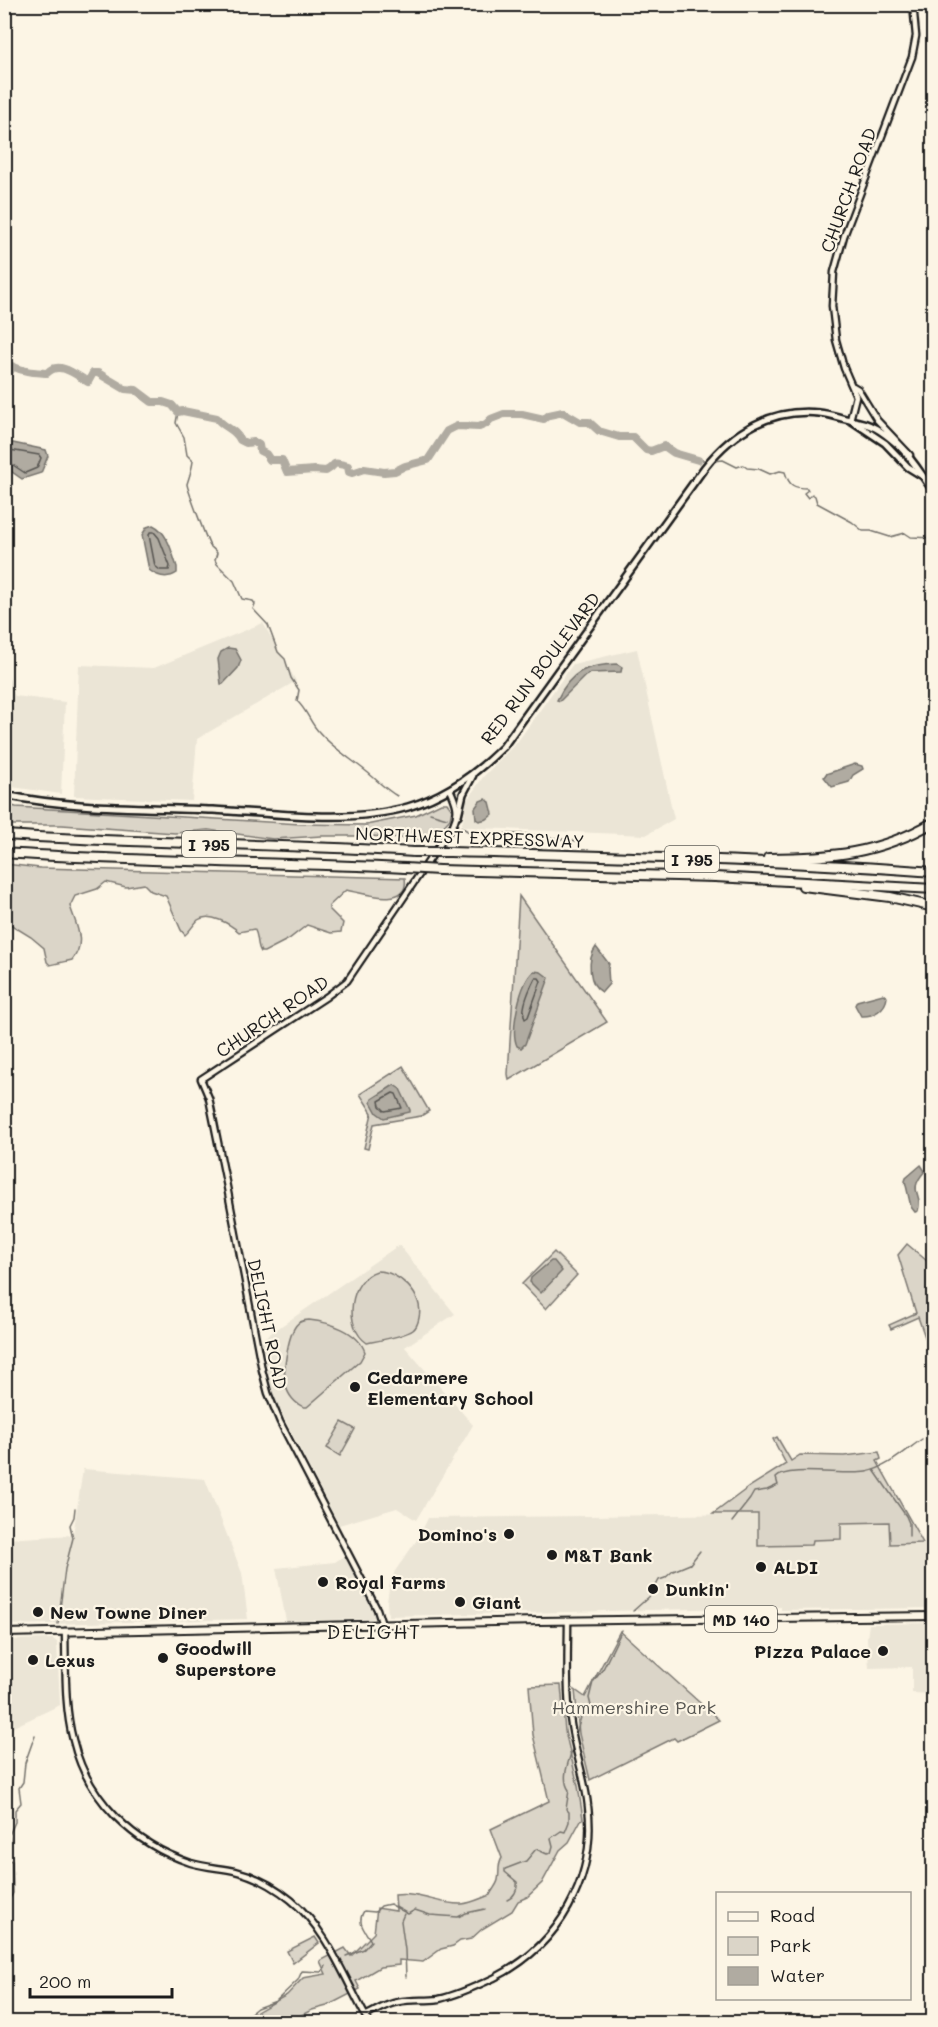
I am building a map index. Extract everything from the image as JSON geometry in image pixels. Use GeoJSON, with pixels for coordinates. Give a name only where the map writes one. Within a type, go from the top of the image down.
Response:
{"type":"FeatureCollection","features":[{"type":"Feature","properties":{"kind":"highway"},"geometry":{"type":"LineString","coordinates":[[658,858],[818,858],[850,854],[892,843],[933,822]]}},
{"type":"Feature","properties":{"kind":"highway","name":"NORTHWEST EXPRESSWAY"},"geometry":{"type":"LineString","coordinates":[[4,835],[105,841],[309,845],[414,852],[658,858],[933,872]]}},
{"type":"Feature","properties":{"kind":"highway","name":"NORTHWEST EXPRESSWAY"},"geometry":{"type":"LineString","coordinates":[[4,852],[201,862],[715,877],[933,889]]}},
{"type":"Feature","properties":{"kind":"highway"},"geometry":{"type":"LineString","coordinates":[[715,877],[878,896],[933,907]]}},
{"type":"Feature","properties":{"kind":"main road","name":"RED RUN BOULEVARD"},"geometry":{"type":"LineString","coordinates":[[4,795],[77,805],[356,816],[407,807],[450,789],[474,773],[503,747],[705,467],[725,444],[741,432],[760,422],[779,416],[813,412],[862,421],[882,432],[899,446],[918,468],[921,475]]}},
{"type":"Feature","properties":{"kind":"main road","name":"RED RUN BOULEVARD"},"geometry":{"type":"LineString","coordinates":[[850,420],[885,444],[908,467],[921,475]]}},
{"type":"Feature","properties":{"kind":"main road"},"geometry":{"type":"LineString","coordinates":[[921,475],[933,492]]}},
{"type":"Feature","properties":{"kind":"main road"},"geometry":{"type":"LineString","coordinates":[[458,815],[464,790],[474,773]]}},
{"type":"Feature","properties":{"kind":"main road","name":"MD 140"},"geometry":{"type":"LineString","coordinates":[[4,1633],[933,1616]]}},
{"type":"Feature","properties":{"kind":"street","name":"CHURCH ROAD"},"geometry":{"type":"LineString","coordinates":[[850,420],[856,401],[853,386],[844,368],[836,340],[832,306],[834,272],[844,236],[912,57],[916,36],[913,4]]}},
{"type":"Feature","properties":{"kind":"street"},"geometry":{"type":"LineString","coordinates":[[853,386],[858,389],[877,420],[907,450],[918,468]]}},
{"type":"Feature","properties":{"kind":"street"},"geometry":{"type":"LineString","coordinates":[[450,789],[458,815]]}},
{"type":"Feature","properties":{"kind":"street","name":"CHURCH ROAD"},"geometry":{"type":"LineString","coordinates":[[201,1078],[326,998],[346,981],[358,967],[458,815]]}},
{"type":"Feature","properties":{"kind":"street","name":"DELIGHT ROAD"},"geometry":{"type":"LineString","coordinates":[[201,1078],[209,1098],[255,1340],[268,1393],[280,1422],[377,1609],[382,1625]]}},
{"type":"Feature","properties":{"kind":"street"},"geometry":{"type":"LineString","coordinates":[[365,2016],[392,2003],[447,1997],[492,1979],[528,1956],[557,1927],[576,1894],[588,1848],[589,1810],[570,1717],[568,1621]]}},
{"type":"Feature","properties":{"kind":"street"},"geometry":{"type":"LineString","coordinates":[[65,1632],[68,1706],[73,1741],[82,1768],[102,1801],[130,1831],[170,1855],[193,1863],[250,1876],[272,1886],[292,1901],[325,1939],[369,2022]]}},
{"type":"Feature","properties":{"kind":"shaded area"},"geometry":{"type":"Polygon","coordinates":[[[263,623],[296,681],[197,739],[192,801],[74,796],[79,665],[154,668],[263,623]]]}},
{"type":"Feature","properties":{"kind":"shaded area"},"geometry":{"type":"Polygon","coordinates":[[[637,649],[674,819],[646,835],[461,826],[465,815],[465,803],[483,777],[518,741],[573,664],[637,649]]]}},
{"type":"Feature","properties":{"kind":"shaded area"},"geometry":{"type":"Polygon","coordinates":[[[4,663],[15,696],[65,702],[61,794],[5,786],[4,663]]]}},
{"type":"Feature","properties":{"kind":"shaded area","name":"Cedarmere Elementary School"},"geometry":{"type":"Polygon","coordinates":[[[399,1245],[455,1314],[405,1347],[473,1425],[416,1520],[397,1508],[339,1525],[278,1406],[268,1382],[258,1342],[399,1245]]]}},
{"type":"Feature","properties":{"kind":"shaded area"},"geometry":{"type":"Polygon","coordinates":[[[83,1469],[205,1479],[242,1573],[248,1619],[5,1625],[5,1539],[73,1535],[83,1469]]]}},
{"type":"Feature","properties":{"kind":"shaded area"},"geometry":{"type":"Polygon","coordinates":[[[758,1514],[758,1546],[812,1545],[812,1540],[841,1523],[889,1522],[890,1544],[933,1543],[933,1608],[781,1610],[781,1607],[388,1616],[387,1602],[390,1582],[419,1537],[428,1518],[758,1514]]]}},
{"type":"Feature","properties":{"kind":"shaded area"},"geometry":{"type":"Polygon","coordinates":[[[347,1554],[373,1605],[376,1612],[375,1618],[286,1621],[276,1568],[335,1562],[347,1554]]]}},
{"type":"Feature","properties":{"kind":"shaded area"},"geometry":{"type":"Polygon","coordinates":[[[933,1623],[933,1694],[912,1693],[912,1667],[869,1668],[867,1638],[869,1624],[933,1623]]]}},
{"type":"Feature","properties":{"kind":"shaded area"},"geometry":{"type":"Polygon","coordinates":[[[53,1639],[57,1642],[60,1705],[5,1731],[5,1640],[53,1639]]]}},
{"type":"Feature","properties":{"kind":"green space"},"geometry":{"type":"Polygon","coordinates":[[[441,803],[447,803],[452,810],[450,819],[431,840],[370,836],[273,839],[208,830],[175,833],[62,825],[4,825],[5,804],[16,807],[300,824],[366,825],[416,815],[441,803]]]}},
{"type":"Feature","properties":{"kind":"green space"},"geometry":{"type":"Polygon","coordinates":[[[5,864],[40,868],[405,878],[405,888],[393,896],[383,897],[346,890],[329,906],[329,909],[343,923],[341,932],[331,933],[307,925],[289,939],[261,952],[254,929],[239,932],[225,923],[208,917],[198,920],[185,935],[166,896],[151,891],[144,884],[126,887],[106,882],[97,889],[75,896],[70,906],[79,934],[79,947],[72,960],[50,965],[47,962],[44,948],[5,921],[5,864]]]}},
{"type":"Feature","properties":{"kind":"green space"},"geometry":{"type":"Polygon","coordinates":[[[519,896],[607,1022],[509,1080],[508,1074],[519,896]]]}},
{"type":"Feature","properties":{"kind":"green space"},"geometry":{"type":"Polygon","coordinates":[[[403,1066],[429,1111],[421,1116],[374,1124],[368,1149],[364,1148],[372,1113],[360,1094],[403,1066]]]}},
{"type":"Feature","properties":{"kind":"green space"},"geometry":{"type":"Polygon","coordinates":[[[907,1244],[933,1266],[933,1360],[918,1317],[891,1329],[889,1325],[916,1313],[898,1255],[907,1244]]]}},
{"type":"Feature","properties":{"kind":"green space"},"geometry":{"type":"Polygon","coordinates":[[[554,1252],[577,1275],[546,1309],[522,1284],[554,1252]]]}},
{"type":"Feature","properties":{"kind":"green space"},"geometry":{"type":"Polygon","coordinates":[[[377,1271],[394,1275],[408,1286],[418,1301],[419,1318],[415,1328],[409,1332],[367,1343],[359,1336],[354,1326],[352,1304],[360,1283],[377,1271]]]}},
{"type":"Feature","properties":{"kind":"green space"},"geometry":{"type":"Polygon","coordinates":[[[309,1320],[334,1325],[349,1333],[356,1338],[365,1352],[360,1361],[307,1407],[304,1407],[288,1393],[285,1372],[292,1333],[300,1322],[309,1320]]]}},
{"type":"Feature","properties":{"kind":"green space"},"geometry":{"type":"Polygon","coordinates":[[[342,1422],[355,1429],[340,1456],[327,1448],[342,1422]]]}},
{"type":"Feature","properties":{"kind":"green space"},"geometry":{"type":"Polygon","coordinates":[[[777,1437],[791,1461],[800,1455],[844,1456],[879,1452],[881,1459],[877,1461],[923,1543],[890,1544],[889,1522],[841,1523],[841,1539],[813,1540],[812,1545],[758,1546],[758,1514],[713,1514],[749,1487],[786,1464],[773,1439],[777,1437]]]}},
{"type":"Feature","properties":{"kind":"green space","name":"Hammershire Park"},"geometry":{"type":"Polygon","coordinates":[[[620,1631],[719,1720],[677,1741],[674,1738],[590,1780],[579,1734],[575,1690],[585,1697],[620,1631]]]}},
{"type":"Feature","properties":{"kind":"green space"},"geometry":{"type":"Polygon","coordinates":[[[561,1685],[565,1731],[583,1819],[569,1842],[560,1850],[542,1883],[527,1897],[518,1901],[512,1911],[482,1929],[471,1939],[441,1949],[423,1962],[399,1960],[399,1965],[380,1967],[356,1981],[360,1989],[327,2006],[312,2010],[287,2022],[239,2022],[287,1995],[303,1978],[326,1974],[320,1961],[345,1948],[351,1956],[374,1933],[377,1908],[396,1911],[395,1895],[413,1895],[445,1903],[462,1904],[490,1895],[499,1877],[502,1858],[491,1829],[549,1801],[533,1735],[529,1686],[561,1685]]]}},
{"type":"Feature","properties":{"kind":"green space"},"geometry":{"type":"Polygon","coordinates":[[[6,1859],[12,1861],[13,1893],[5,1907],[6,1859]]]}},
{"type":"Feature","properties":{"kind":"green space"},"geometry":{"type":"Polygon","coordinates":[[[315,1937],[319,1943],[293,1963],[287,1951],[315,1937]]]}},
{"type":"Feature","properties":{"kind":"water"},"geometry":{"type":"Polygon","coordinates":[[[13,443],[46,450],[48,456],[41,473],[22,479],[5,467],[5,444],[13,443]]]}},
{"type":"Feature","properties":{"kind":"water"},"geometry":{"type":"Polygon","coordinates":[[[153,525],[169,543],[177,567],[177,573],[174,575],[163,576],[149,570],[142,535],[147,527],[153,525]]]}},
{"type":"Feature","properties":{"kind":"water"},"geometry":{"type":"Polygon","coordinates":[[[228,648],[235,649],[241,660],[238,668],[221,684],[218,659],[221,652],[228,648]]]}},
{"type":"Feature","properties":{"kind":"water"},"geometry":{"type":"Polygon","coordinates":[[[617,664],[622,667],[621,672],[591,673],[560,701],[557,700],[574,676],[588,668],[617,664]]]}},
{"type":"Feature","properties":{"kind":"water"},"geometry":{"type":"Polygon","coordinates":[[[855,764],[862,766],[863,769],[853,775],[849,782],[832,787],[824,777],[826,774],[855,764]]]}},
{"type":"Feature","properties":{"kind":"water"},"geometry":{"type":"Polygon","coordinates":[[[485,799],[490,802],[493,814],[479,821],[476,819],[475,808],[480,801],[485,799]]]}},
{"type":"Feature","properties":{"kind":"water"},"geometry":{"type":"Polygon","coordinates":[[[596,947],[609,964],[609,984],[602,992],[594,984],[590,971],[591,958],[596,947]]]}},
{"type":"Feature","properties":{"kind":"water"},"geometry":{"type":"Polygon","coordinates":[[[534,971],[541,972],[549,978],[525,1044],[521,1048],[517,1046],[515,1039],[516,1018],[524,985],[534,971]]]}},
{"type":"Feature","properties":{"kind":"water"},"geometry":{"type":"Polygon","coordinates":[[[883,994],[887,997],[881,1009],[870,1015],[861,1016],[855,1005],[857,1001],[883,994]]]}},
{"type":"Feature","properties":{"kind":"water"},"geometry":{"type":"Polygon","coordinates":[[[394,1085],[400,1089],[410,1112],[384,1118],[377,1113],[371,1102],[372,1099],[394,1085]]]}},
{"type":"Feature","properties":{"kind":"water"},"geometry":{"type":"Polygon","coordinates":[[[921,1165],[925,1171],[919,1178],[916,1188],[919,1205],[918,1211],[915,1212],[911,1207],[905,1181],[921,1165]]]}},
{"type":"Feature","properties":{"kind":"water"},"geometry":{"type":"Polygon","coordinates":[[[554,1261],[562,1271],[541,1293],[530,1282],[531,1278],[554,1261]]]}},
{"type":"Feature","properties":{"kind":"waterway"},"geometry":{"type":"LineString","coordinates":[[4,375],[10,372],[12,366],[25,371],[47,373],[52,369],[62,368],[88,382],[93,373],[98,373],[125,389],[136,390],[152,402],[172,405],[178,412],[217,418],[240,440],[259,445],[260,451],[270,460],[282,460],[287,472],[326,471],[336,464],[348,466],[349,472],[352,473],[364,469],[395,471],[428,460],[447,431],[457,426],[479,427],[504,414],[522,414],[544,419],[549,415],[563,412],[580,422],[589,422],[599,431],[619,437],[633,437],[646,450],[651,451],[664,446],[674,453],[698,460]]}},
{"type":"Feature","properties":{"kind":"waterway"},"geometry":{"type":"LineString","coordinates":[[178,412],[176,423],[184,437],[187,455],[193,461],[188,488],[208,542],[217,553],[215,560],[217,564],[234,581],[242,599],[253,601],[255,604],[253,609],[268,625],[278,652],[285,659],[291,678],[299,690],[297,701],[316,728],[324,738],[397,796]]}},
{"type":"Feature","properties":{"kind":"waterway"},"geometry":{"type":"LineString","coordinates":[[698,460],[709,460]]}},
{"type":"Feature","properties":{"kind":"waterway"},"geometry":{"type":"LineString","coordinates":[[714,461],[723,460],[737,467],[743,465],[770,474],[785,472],[793,485],[807,488],[808,490],[804,493],[808,498],[812,494],[817,503],[852,522],[863,531],[890,537],[905,533],[911,537],[934,538]]}},
{"type":"Feature","properties":{"kind":"waterway"},"geometry":{"type":"LineString","coordinates":[[430,813],[447,818]]}},
{"type":"Feature","properties":{"kind":"waterway"},"geometry":{"type":"LineString","coordinates":[[461,827],[471,833],[525,834],[577,841]]}},
{"type":"Feature","properties":{"kind":"waterway"},"geometry":{"type":"LineString","coordinates":[[732,1522],[754,1492],[778,1485],[776,1478],[782,1474],[804,1471],[866,1472],[888,1463],[922,1439]]}},
{"type":"Feature","properties":{"kind":"waterway"},"geometry":{"type":"LineString","coordinates":[[874,1470],[906,1516],[909,1523],[909,1536]]}},
{"type":"Feature","properties":{"kind":"waterway"},"geometry":{"type":"LineString","coordinates":[[58,1624],[65,1569],[73,1538],[70,1525],[75,1508]]}},
{"type":"Feature","properties":{"kind":"waterway"},"geometry":{"type":"LineString","coordinates":[[633,1611],[651,1595],[659,1580],[690,1564],[700,1551]]}},
{"type":"Feature","properties":{"kind":"waterway"},"geometry":{"type":"LineString","coordinates":[[575,1738],[581,1717],[591,1706],[589,1698],[593,1682],[603,1669],[622,1630]]}},
{"type":"Feature","properties":{"kind":"waterway"},"geometry":{"type":"LineString","coordinates":[[4,1856],[15,1822],[15,1810],[21,1803],[19,1788],[23,1782],[25,1763],[35,1735]]}},
{"type":"Feature","properties":{"kind":"waterway"},"geometry":{"type":"LineString","coordinates":[[507,1900],[515,1893],[517,1882],[505,1872],[505,1869],[526,1861],[536,1849],[547,1854],[551,1853],[553,1846],[551,1838],[561,1831],[565,1832],[569,1822],[569,1812],[566,1809],[569,1790],[565,1780],[566,1768],[573,1746]]}},
{"type":"Feature","properties":{"kind":"waterway"},"geometry":{"type":"LineString","coordinates":[[4,1898],[8,1901],[4,1904]]}},
{"type":"Feature","properties":{"kind":"waterway"},"geometry":{"type":"LineString","coordinates":[[346,1956],[364,1949],[371,1941],[361,1923],[364,1911],[375,1912],[381,1906],[390,1904],[408,1914],[415,1910],[430,1915],[458,1917],[485,1909]]}},
{"type":"Feature","properties":{"kind":"waterway"},"geometry":{"type":"LineString","coordinates":[[404,1914],[401,1921],[406,1977]]}},
{"type":"Feature","properties":{"kind":"waterway"},"geometry":{"type":"LineString","coordinates":[[221,2022],[243,2019],[257,2008],[276,2001],[298,1980],[302,1971],[321,1972],[326,1966]]}},
{"type":"Feature","properties":{"kind":"place","name":"Cedarmere Elementary School"},"geometry":{"type":"Point","coordinates":[355,1387]}},
{"type":"Feature","properties":{"kind":"place","name":"Domino's"},"geometry":{"type":"Point","coordinates":[509,1534]}},
{"type":"Feature","properties":{"kind":"place","name":"M&T Bank"},"geometry":{"type":"Point","coordinates":[552,1555]}},
{"type":"Feature","properties":{"kind":"place","name":"ALDI"},"geometry":{"type":"Point","coordinates":[761,1567]}},
{"type":"Feature","properties":{"kind":"place","name":"Royal Farms"},"geometry":{"type":"Point","coordinates":[323,1582]}},
{"type":"Feature","properties":{"kind":"place","name":"Dunkin'"},"geometry":{"type":"Point","coordinates":[653,1589]}},
{"type":"Feature","properties":{"kind":"place","name":"Giant"},"geometry":{"type":"Point","coordinates":[460,1602]}},
{"type":"Feature","properties":{"kind":"place","name":"New Towne Diner"},"geometry":{"type":"Point","coordinates":[38,1612]}},
{"type":"Feature","properties":{"kind":"place","name":"Pizza Palace"},"geometry":{"type":"Point","coordinates":[883,1651]}},
{"type":"Feature","properties":{"kind":"place","name":"Goodwill Superstore"},"geometry":{"type":"Point","coordinates":[163,1658]}},
{"type":"Feature","properties":{"kind":"place","name":"Lexus"},"geometry":{"type":"Point","coordinates":[33,1660]}},
{"type":"Feature","properties":{"kind":"district","name":"DELIGHT"},"geometry":{"type":"Point","coordinates":[374,1631]}}]}
